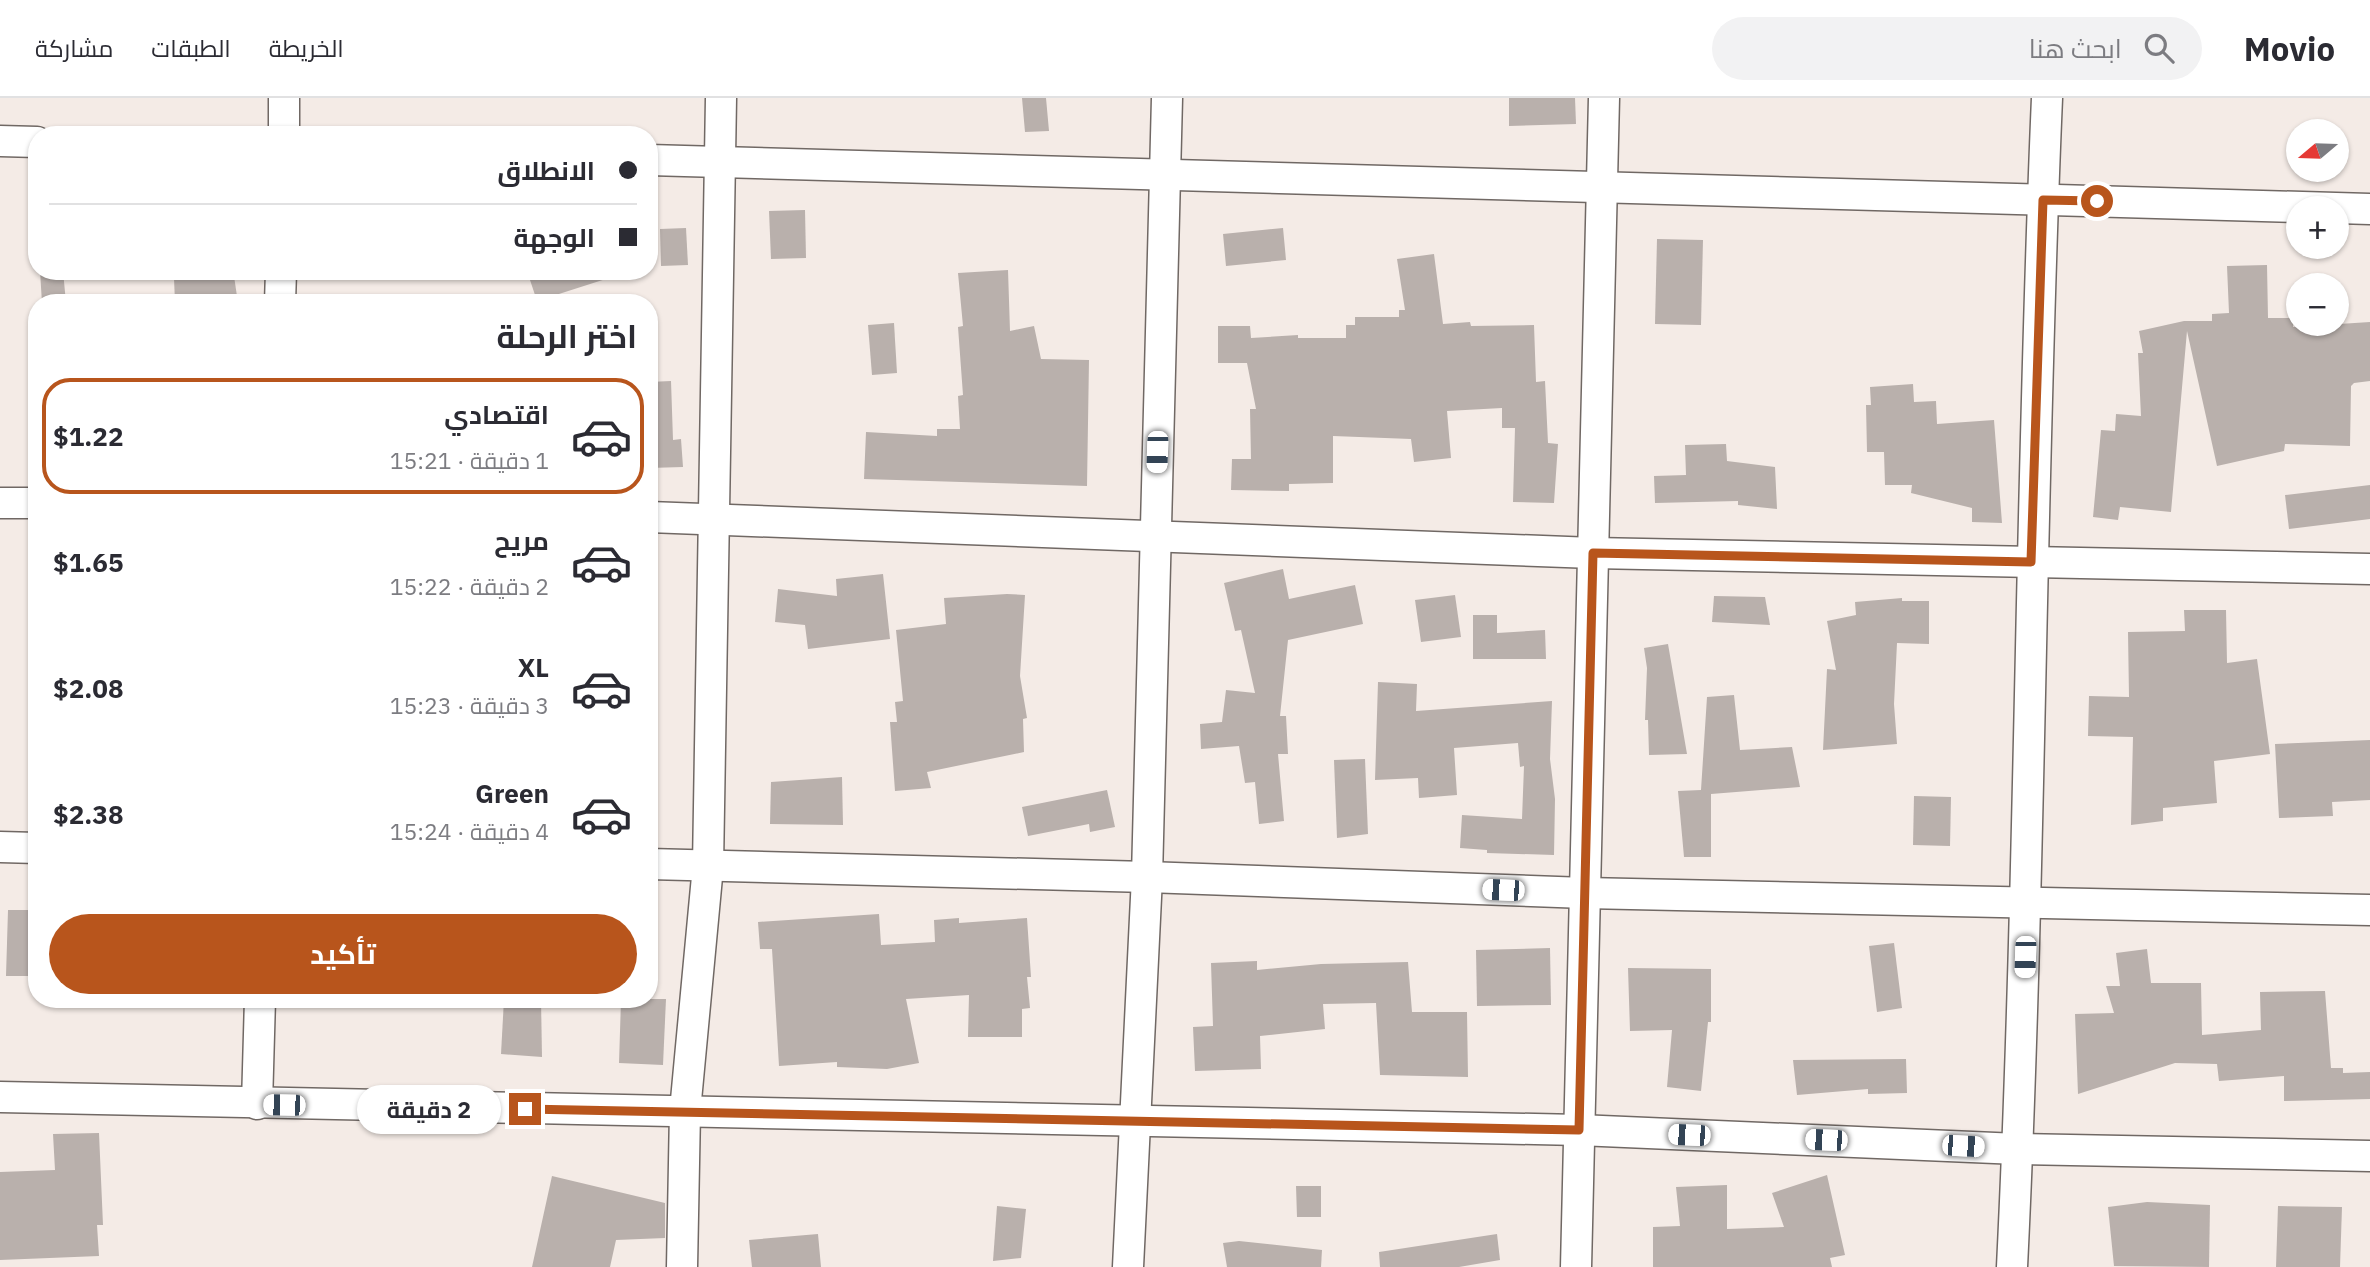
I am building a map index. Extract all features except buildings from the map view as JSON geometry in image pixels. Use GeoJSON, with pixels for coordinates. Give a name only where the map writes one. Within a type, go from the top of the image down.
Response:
{"type":"FeatureCollection","features":[{"type":"Feature","properties":{"kind":"street"},"geometry":{"type":"LineString","coordinates":[[284,98],[284,126]]}},
{"type":"Feature","properties":{"kind":"street"},"geometry":{"type":"LineString","coordinates":[[682,1267],[685,1111],[708,866],[721,98]]}},
{"type":"Feature","properties":{"kind":"street"},"geometry":{"type":"LineString","coordinates":[[1128,1267],[1147,877],[1167,98]]}},
{"type":"Feature","properties":{"kind":"street"},"geometry":{"type":"LineString","coordinates":[[1576,1267],[1604,98]]}},
{"type":"Feature","properties":{"kind":"street"},"geometry":{"type":"LineString","coordinates":[[2012,1267],[2027,903],[2031,562],[2047,98]]}},
{"type":"Feature","properties":{"kind":"street"},"geometry":{"type":"LineString","coordinates":[[0,141],[28,142]]}},
{"type":"Feature","properties":{"kind":"street"},"geometry":{"type":"LineString","coordinates":[[658,160],[2370,209]]}},
{"type":"Feature","properties":{"kind":"street"},"geometry":{"type":"LineString","coordinates":[[0,503],[28,503]]}},
{"type":"Feature","properties":{"kind":"street"},"geometry":{"type":"LineString","coordinates":[[658,516],[1593,553],[2370,569]]}},
{"type":"Feature","properties":{"kind":"street"},"geometry":{"type":"LineString","coordinates":[[0,848],[28,848]]}},
{"type":"Feature","properties":{"kind":"street"},"geometry":{"type":"LineString","coordinates":[[658,864],[1147,877],[1585,893],[2370,910]]}},
{"type":"Feature","properties":{"kind":"street"},"geometry":{"type":"LineString","coordinates":[[257,1104],[260,1008]]}},
{"type":"Feature","properties":{"kind":"street"},"geometry":{"type":"LineString","coordinates":[[0,1097],[1579,1130],[2018,1149],[2370,1156]]}},
{"type":"Feature","properties":{"kind":"route"},"geometry":{"type":"LineString","coordinates":[[525,1109],[1579,1130],[1593,553],[2031,562],[2043,200],[2097,201]]}}]}
